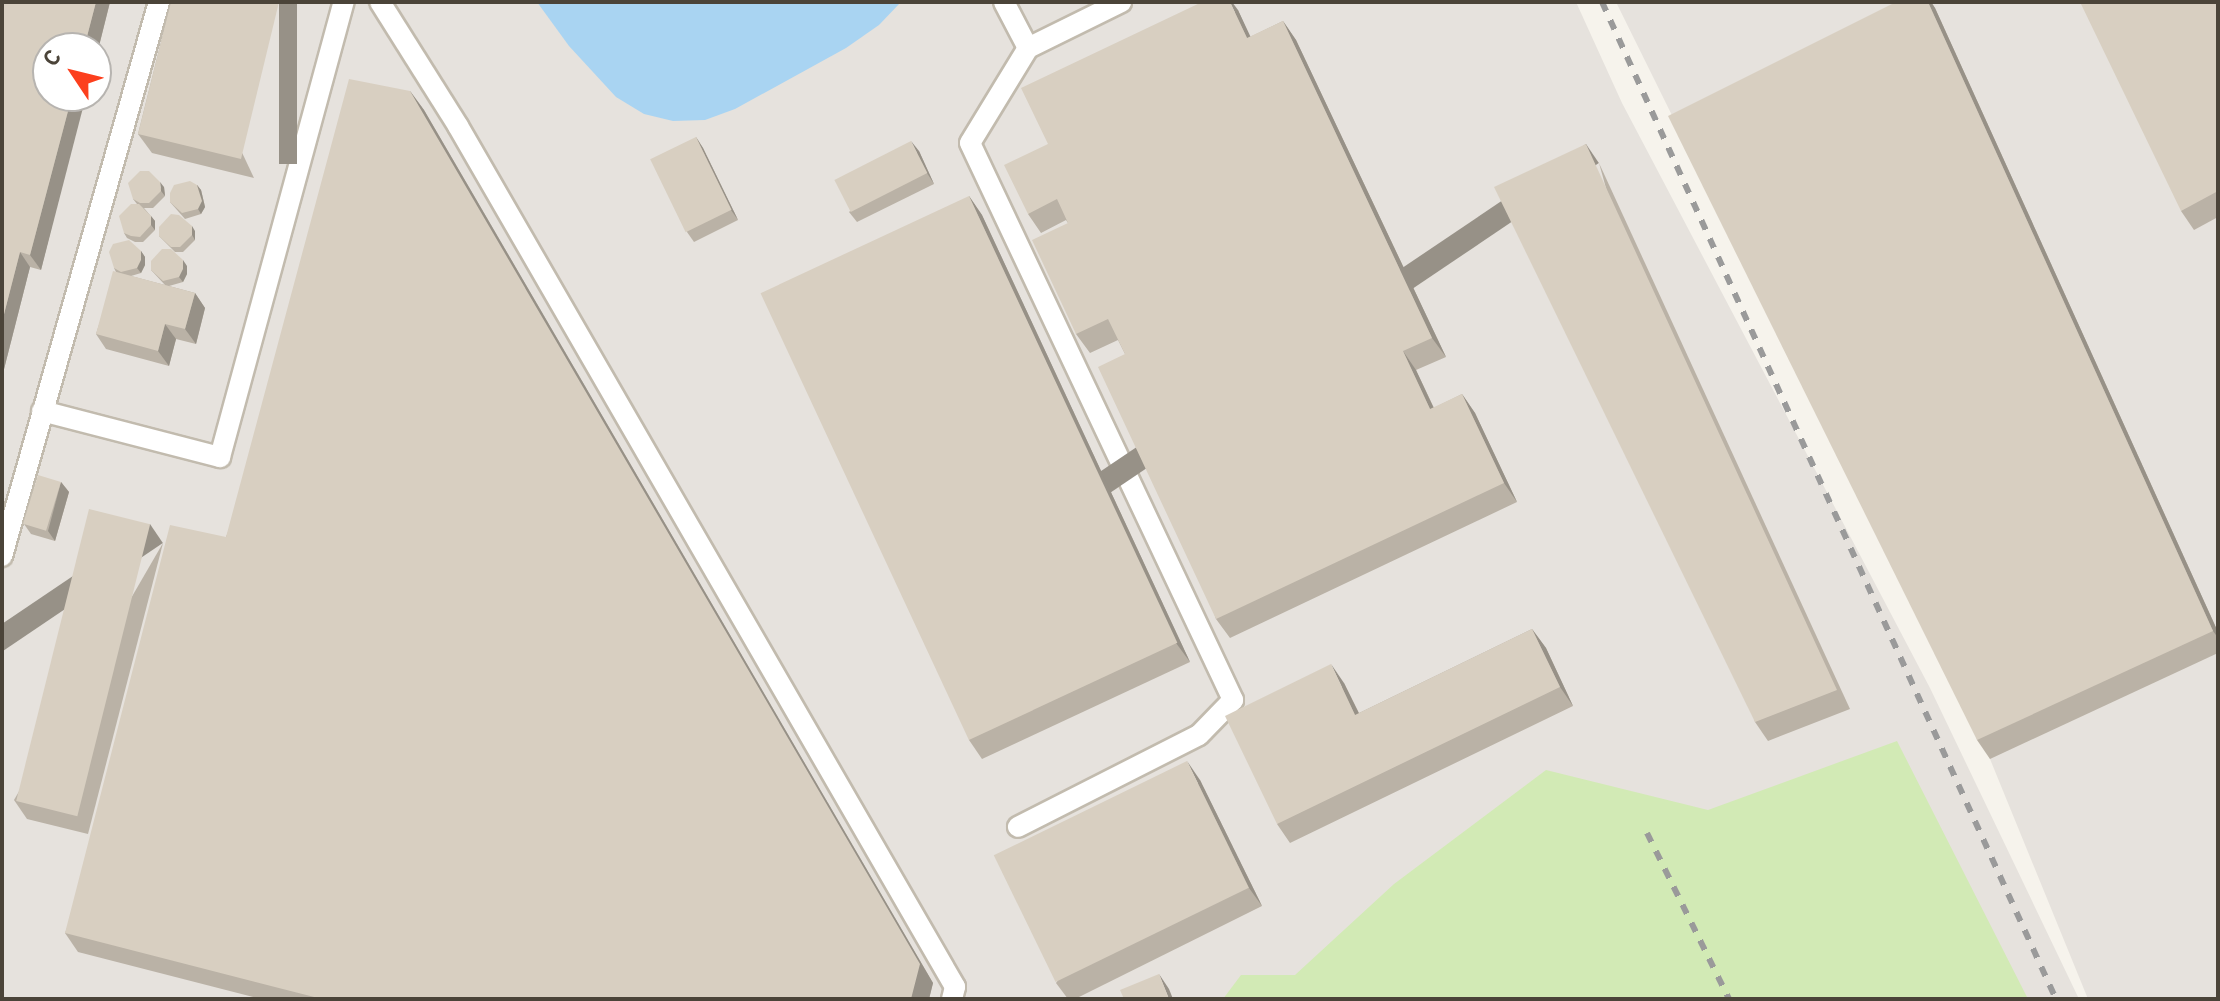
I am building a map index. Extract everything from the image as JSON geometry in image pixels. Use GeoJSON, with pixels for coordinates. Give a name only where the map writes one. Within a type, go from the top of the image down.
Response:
{"type":"FeatureCollection","features":[{"type":"Feature","properties":{"kind":"lane"},"geometry":{"type":"LineString","coordinates":[[2,556],[159,2]]}},
{"type":"Feature","properties":{"kind":"lane"},"geometry":{"type":"LineString","coordinates":[[42,411],[220,457],[344,2]]}},
{"type":"Feature","properties":{"kind":"lane"},"geometry":{"type":"LineString","coordinates":[[380,2],[466,140],[947,973],[955,987],[952,999]]}},
{"type":"Feature","properties":{"kind":"lane"},"geometry":{"type":"LineString","coordinates":[[1004,2],[1028,48]]}},
{"type":"Feature","properties":{"kind":"lane"},"geometry":{"type":"LineString","coordinates":[[1018,827],[1199,735],[1233,700],[970,143],[1028,48],[1121,2]]}},
{"type":"Feature","properties":{"kind":"shaded area"},"geometry":{"type":"Polygon","coordinates":[[[2,2],[1576,2],[1622,103],[1930,688],[2079,999],[2,999],[2,2]]]}},
{"type":"Feature","properties":{"kind":"shaded area"},"geometry":{"type":"Polygon","coordinates":[[[1616,2],[2218,2],[2218,999],[2088,999],[1990,759],[1616,2]]]}},
{"type":"Feature","properties":{"kind":"green space"},"geometry":{"type":"Polygon","coordinates":[[[1897,741],[2028,999],[1223,999],[1241,975],[1295,975],[1394,884],[1546,770],[1708,810],[1897,741]]]}},
{"type":"Feature","properties":{"kind":"water"},"geometry":{"type":"Polygon","coordinates":[[[537,2],[901,2],[879,25],[846,48],[735,109],[705,120],[673,121],[644,114],[616,97],[569,46],[537,2]]]}},
{"type":"Feature","properties":{"kind":"building"},"geometry":{"type":"Polygon","coordinates":[[[2,2],[96,2],[88,32],[32,32],[32,112],[68,112],[30,255],[20,252],[2,322],[2,2]]]}},
{"type":"Feature","properties":{"kind":"building"},"geometry":{"type":"Polygon","coordinates":[[[171,2],[279,2],[241,159],[138,134],[171,2]]]}},
{"type":"Feature","properties":{"kind":"building"},"geometry":{"type":"Polygon","coordinates":[[[1202,2],[1230,2],[1247,38],[1283,21],[1432,338],[1403,351],[1430,409],[1462,394],[1504,483],[1216,619],[1098,367],[1125,354],[1108,319],[1076,334],[1032,240],[1068,223],[1057,199],[1028,214],[1004,165],[1048,144],[1021,88],[1202,2]]]}},
{"type":"Feature","properties":{"kind":"building"},"geometry":{"type":"Polygon","coordinates":[[[1896,2],[1928,2],[2213,631],[1977,740],[1668,116],[1896,2]]]}},
{"type":"Feature","properties":{"kind":"building"},"geometry":{"type":"Polygon","coordinates":[[[2080,2],[2218,2],[2218,191],[2181,211],[2080,2]]]}},
{"type":"Feature","properties":{"kind":"building"},"geometry":{"type":"Polygon","coordinates":[[[349,79],[410,91],[920,964],[911,999],[322,999],[65,933],[170,525],[226,537],[349,79]]]}},
{"type":"Feature","properties":{"kind":"building"},"geometry":{"type":"Polygon","coordinates":[[[696,137],[732,210],[686,232],[650,159],[696,137]]]}},
{"type":"Feature","properties":{"kind":"building"},"geometry":{"type":"Polygon","coordinates":[[[911,141],[927,173],[851,212],[834,180],[911,141]]]}},
{"type":"Feature","properties":{"kind":"building"},"geometry":{"type":"Polygon","coordinates":[[[1586,144],[1837,690],[1755,722],[1494,187],[1586,144]]]}},
{"type":"Feature","properties":{"kind":"building"},"geometry":{"type":"Polygon","coordinates":[[[140,171],[149,171],[160,182],[161,191],[149,203],[133,199],[128,183],[140,171]]]}},
{"type":"Feature","properties":{"kind":"building"},"geometry":{"type":"Polygon","coordinates":[[[190,181],[197,185],[202,201],[198,209],[182,213],[170,202],[170,193],[174,185],[190,181]]]}},
{"type":"Feature","properties":{"kind":"building"},"geometry":{"type":"Polygon","coordinates":[[[969,196],[1177,643],[969,740],[761,293],[969,196]]]}},
{"type":"Feature","properties":{"kind":"building"},"geometry":{"type":"Polygon","coordinates":[[[131,204],[139,204],[151,216],[151,225],[140,237],[124,233],[119,216],[131,204]]]}},
{"type":"Feature","properties":{"kind":"building"},"geometry":{"type":"Polygon","coordinates":[[[171,214],[179,215],[192,226],[192,235],[180,247],[171,247],[159,236],[159,227],[171,214]]]}},
{"type":"Feature","properties":{"kind":"building"},"geometry":{"type":"Polygon","coordinates":[[[129,240],[141,251],[141,260],[137,268],[121,272],[114,268],[109,252],[113,244],[129,240]]]}},
{"type":"Feature","properties":{"kind":"building"},"geometry":{"type":"Polygon","coordinates":[[[162,249],[171,249],[183,260],[179,277],[163,281],[151,270],[151,261],[162,249]]]}},
{"type":"Feature","properties":{"kind":"building"},"geometry":{"type":"Polygon","coordinates":[[[113,271],[195,293],[185,329],[165,324],[158,351],[96,334],[113,271]]]}},
{"type":"Feature","properties":{"kind":"building"},"geometry":{"type":"Polygon","coordinates":[[[38,475],[61,482],[46,531],[23,524],[38,475]]]}},
{"type":"Feature","properties":{"kind":"building"},"geometry":{"type":"Polygon","coordinates":[[[89,509],[150,524],[77,816],[16,801],[89,509]]]}},
{"type":"Feature","properties":{"kind":"building"},"geometry":{"type":"Polygon","coordinates":[[[1532,629],[1560,687],[1277,824],[1225,716],[1331,664],[1355,715],[1532,629]]]}},
{"type":"Feature","properties":{"kind":"building"},"geometry":{"type":"Polygon","coordinates":[[[1187,761],[1249,888],[1056,982],[994,855],[1187,761]]]}},
{"type":"Feature","properties":{"kind":"building"},"geometry":{"type":"Polygon","coordinates":[[[1159,974],[1169,999],[1124,999],[1120,990],[1159,974]]]}},
{"type":"Feature","properties":{"kind":"railway"},"geometry":{"type":"LineString","coordinates":[[1602,2],[2056,999]]}},
{"type":"Feature","properties":{"kind":"railway"},"geometry":{"type":"LineString","coordinates":[[1647,833],[1729,999]]}}]}
